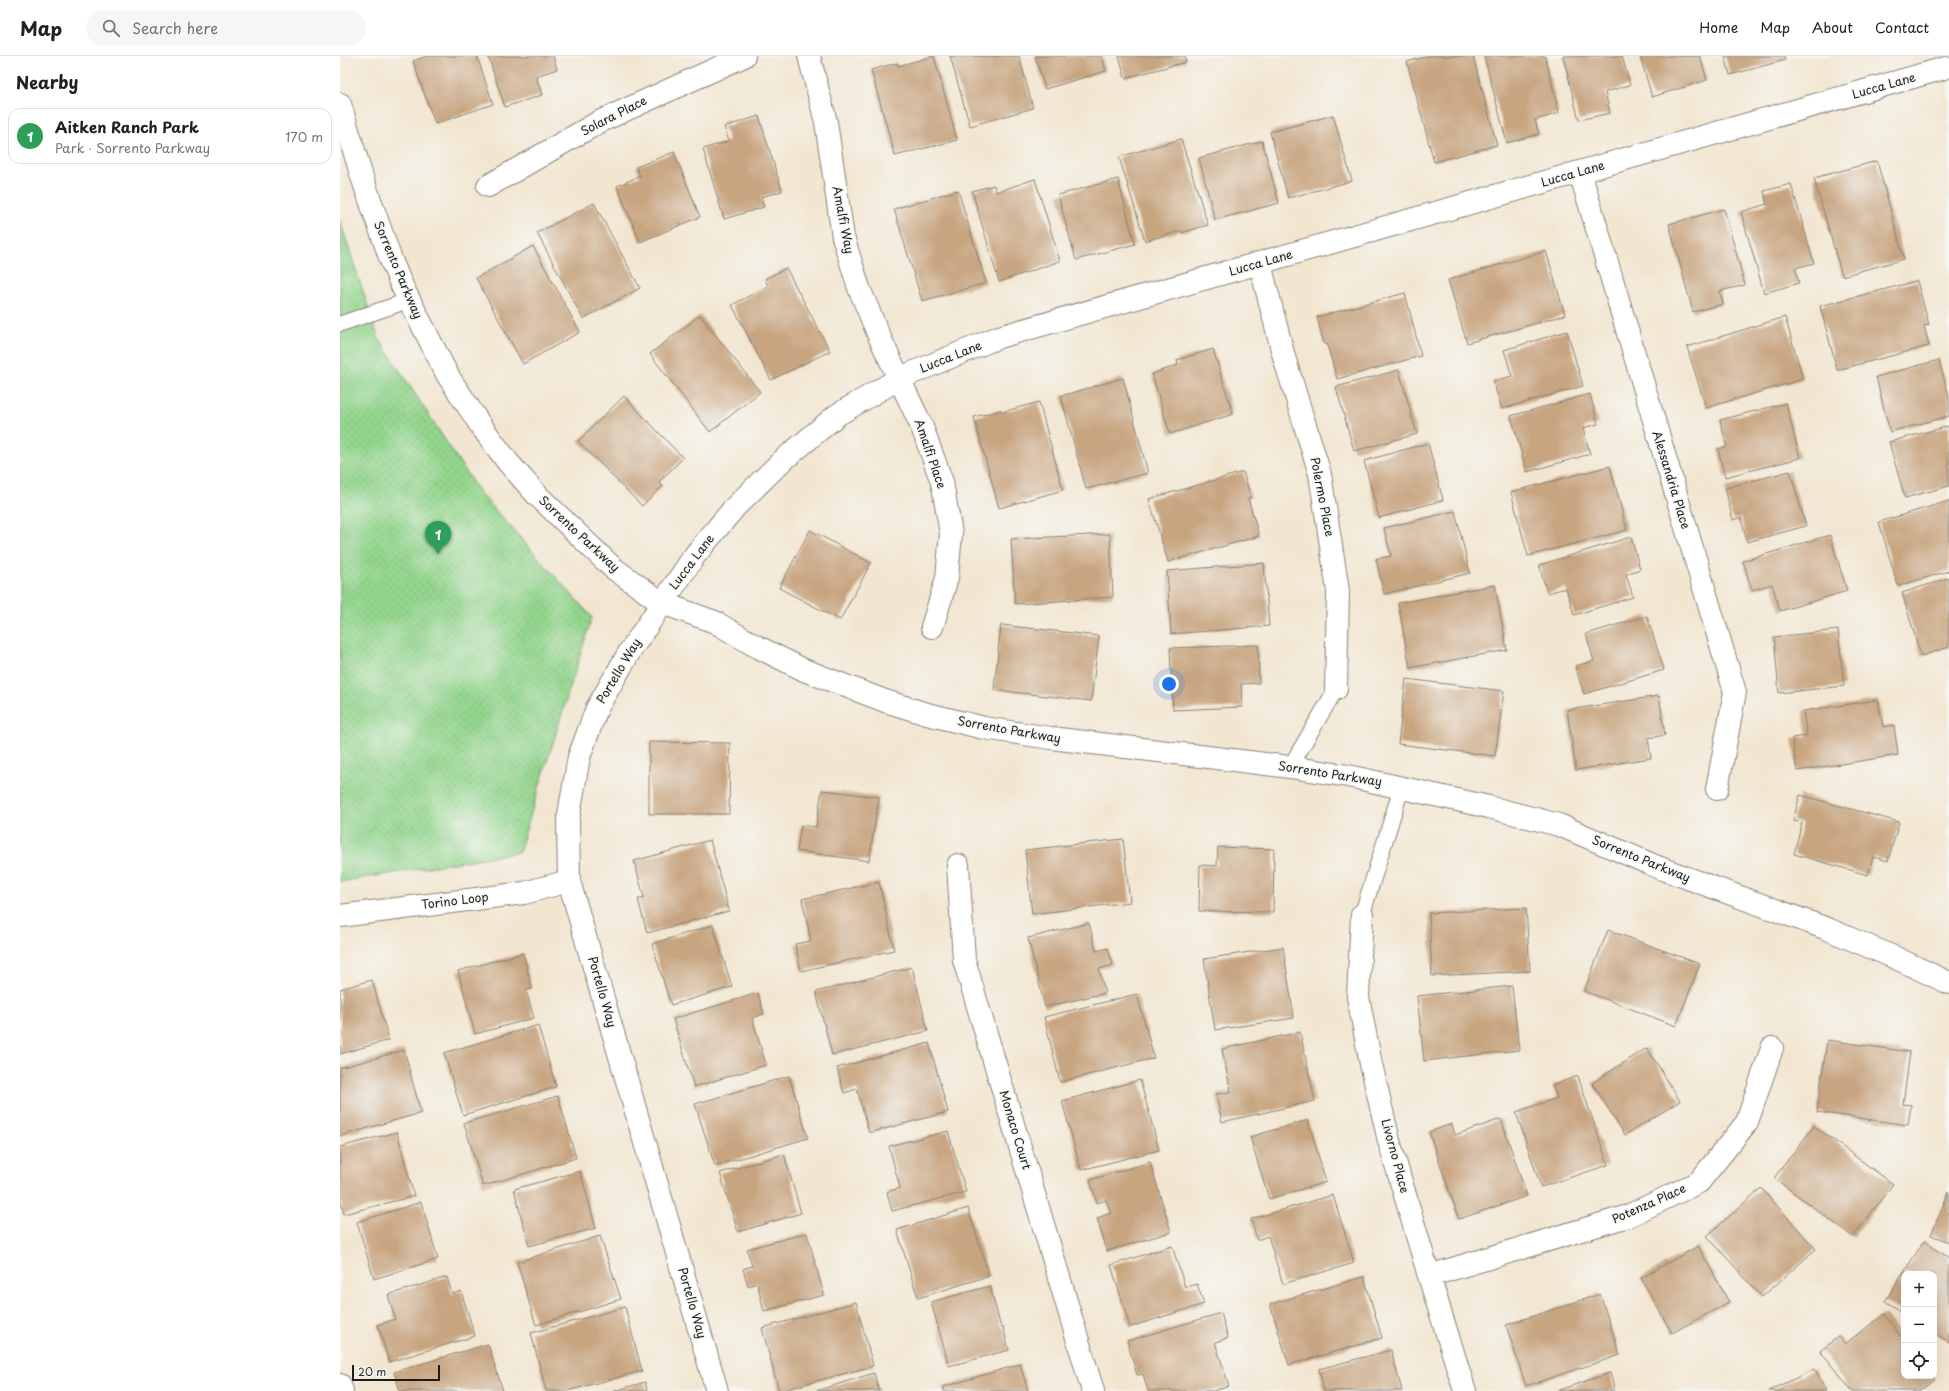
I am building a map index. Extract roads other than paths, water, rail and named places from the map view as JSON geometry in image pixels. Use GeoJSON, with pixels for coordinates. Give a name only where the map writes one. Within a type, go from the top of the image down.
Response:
{"type":"FeatureCollection","features":[{"type":"Feature","properties":{"kind":"street","name":"Solara Place"},"geometry":{"type":"LineString","coordinates":[[488,186],[599,122],[744,56]]}},
{"type":"Feature","properties":{"kind":"street","name":"Amalfi Way"},"geometry":{"type":"LineString","coordinates":[[809,56],[826,122],[843,236],[859,288],[879,336],[900,378]]}},
{"type":"Feature","properties":{"kind":"street","name":"Lucca Lane"},"geometry":{"type":"LineString","coordinates":[[662,603],[696,556],[735,507],[781,462],[837,415],[900,378],[999,337],[1946,69]]}},
{"type":"Feature","properties":{"kind":"street","name":"Sorrento Parkway"},"geometry":{"type":"LineString","coordinates":[[340,104],[362,177],[391,260],[448,376],[481,426],[507,461],[536,494],[613,568],[662,603],[715,622],[754,645],[804,670],[885,701],[927,714],[984,728],[1051,738],[1290,767],[1402,786],[1559,825],[1660,868],[1825,928],[1896,958],[1949,983]]}},
{"type":"Feature","properties":{"kind":"street","name":"Alessandria Place"},"geometry":{"type":"LineString","coordinates":[[1580,172],[1735,692],[1717,789]]}},
{"type":"Feature","properties":{"kind":"street","name":"Polermo Place"},"geometry":{"type":"LineString","coordinates":[[1260,264],[1284,357],[1320,474],[1338,591],[1336,689]]}},
{"type":"Feature","properties":{"kind":"street","name":"Amalfi Place"},"geometry":{"type":"LineString","coordinates":[[900,378],[922,427],[942,482],[951,533],[947,578],[932,627]]}},
{"type":"Feature","properties":{"kind":"street","name":"Portello Way"},"geometry":{"type":"LineString","coordinates":[[662,603],[630,651],[597,708],[579,757],[568,820],[569,881],[717,1391]]}},
{"type":"Feature","properties":{"kind":"street","name":"Monaco Court"},"geometry":{"type":"LineString","coordinates":[[958,865],[964,960],[1093,1391]]}},
{"type":"Feature","properties":{"kind":"street","name":"Torino Loop"},"geometry":{"type":"LineString","coordinates":[[340,916],[524,893],[569,881]]}},
{"type":"Feature","properties":{"kind":"street","name":"Livorno Place"},"geometry":{"type":"LineString","coordinates":[[1362,915],[1358,997],[1371,1064],[1389,1141],[1429,1276],[1466,1391]]}},
{"type":"Feature","properties":{"kind":"street","name":"Potenza Place"},"geometry":{"type":"LineString","coordinates":[[1429,1276],[1628,1216],[1699,1182],[1747,1122],[1772,1048]]}},
{"type":"Feature","properties":{"kind":"street"},"geometry":{"type":"LineString","coordinates":[[340,1385],[342,1391]]}},
{"type":"Feature","properties":{"kind":"lane"},"geometry":{"type":"LineString","coordinates":[[340,324],[410,300]]}},
{"type":"Feature","properties":{"kind":"lane"},"geometry":{"type":"LineString","coordinates":[[1290,767],[1336,689]]}},
{"type":"Feature","properties":{"kind":"lane"},"geometry":{"type":"LineString","coordinates":[[1362,915],[1402,786]]}},
{"type":"Feature","properties":{"kind":"place","name":"Aitken Ranch Park"},"geometry":{"type":"Point","coordinates":[438,554]}}]}
